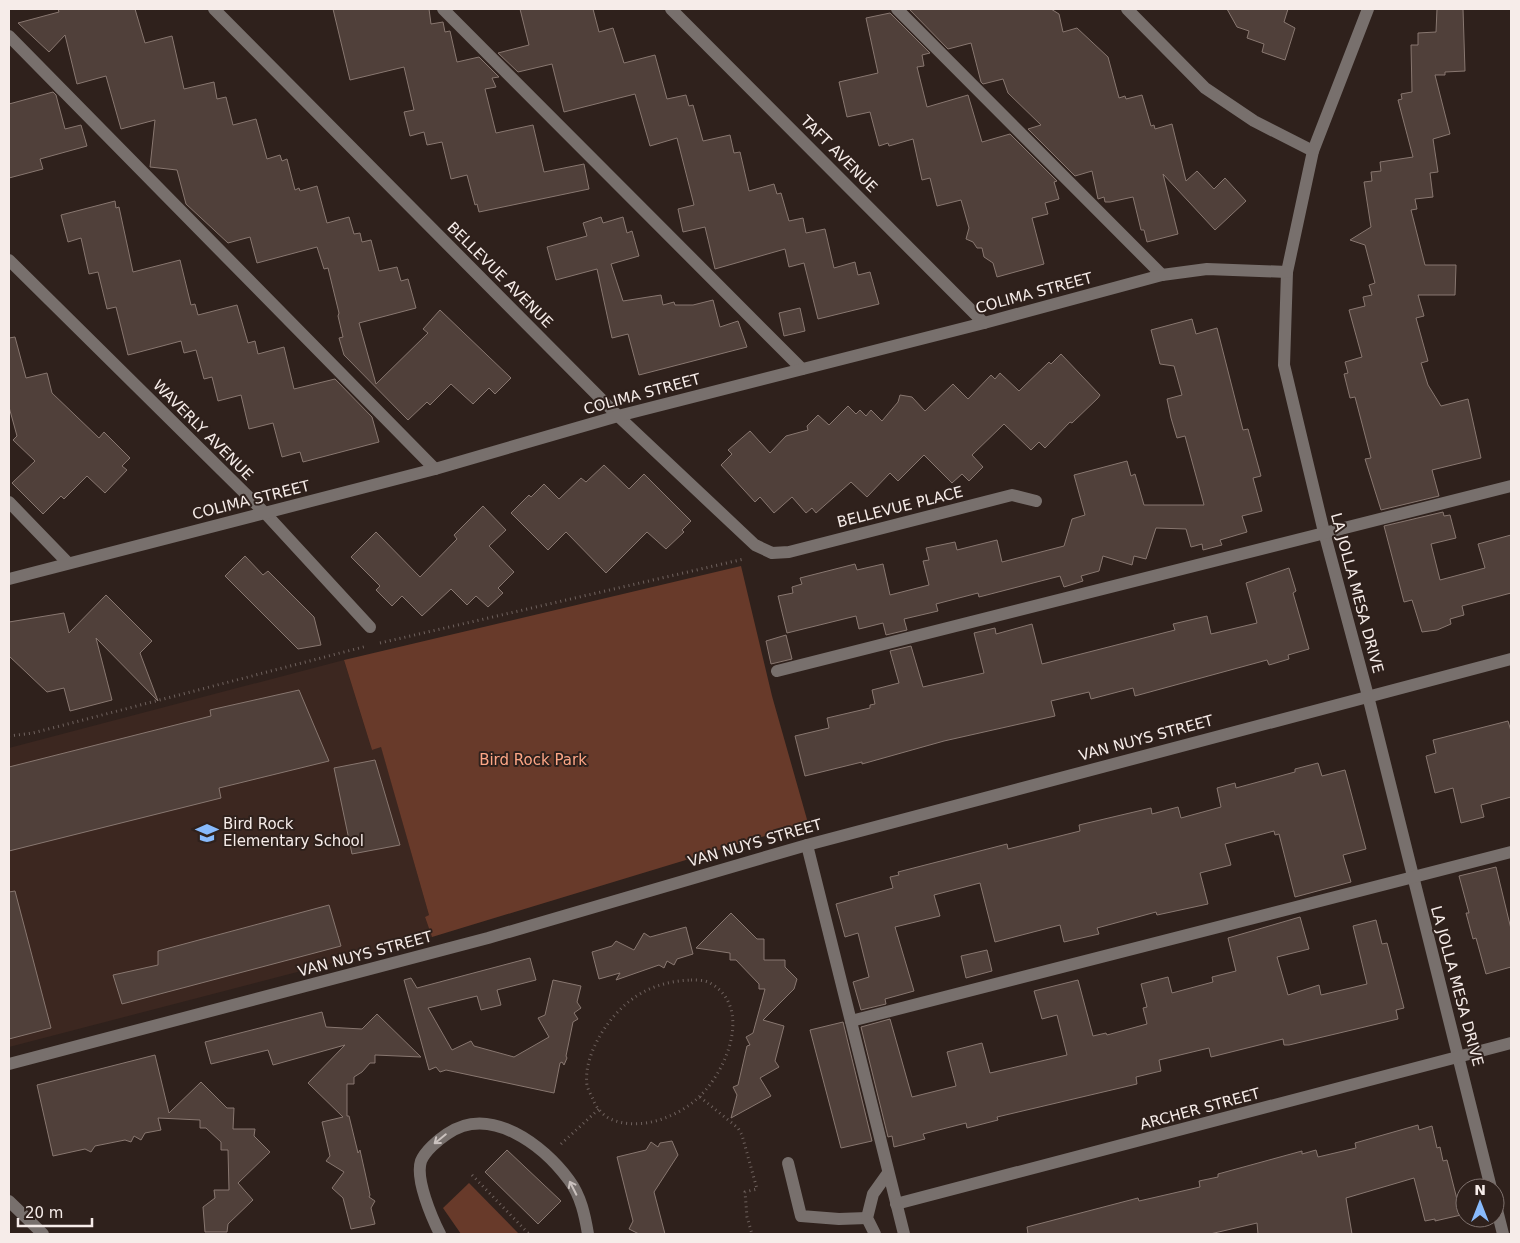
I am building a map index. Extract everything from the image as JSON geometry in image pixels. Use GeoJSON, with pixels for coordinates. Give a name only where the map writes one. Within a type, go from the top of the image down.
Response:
{"type":"FeatureCollection","features":[{"type":"Feature","properties":{"kind":"street","name":"BELLEVUE AVENUE"},"geometry":{"type":"LineString","coordinates":[[214,9],[618,416],[755,545],[772,553]]}},
{"type":"Feature","properties":{"kind":"street"},"geometry":{"type":"LineString","coordinates":[[443,9],[802,369]]}},
{"type":"Feature","properties":{"kind":"street","name":"TAFT AVENUE"},"geometry":{"type":"LineString","coordinates":[[671,9],[984,323]]}},
{"type":"Feature","properties":{"kind":"street"},"geometry":{"type":"LineString","coordinates":[[897,9],[1162,275]]}},
{"type":"Feature","properties":{"kind":"street"},"geometry":{"type":"LineString","coordinates":[[1126,9],[1205,88],[1254,121],[1313,152]]}},
{"type":"Feature","properties":{"kind":"street","name":"LA JOLLA MESA DRIVE"},"geometry":{"type":"LineString","coordinates":[[1368,9],[1313,152],[1287,272],[1284,364],[1324,532],[1368,696],[1489,1178]]}},
{"type":"Feature","properties":{"kind":"street"},"geometry":{"type":"LineString","coordinates":[[9,36],[435,469]]}},
{"type":"Feature","properties":{"kind":"street","name":"WAVERLY AVENUE"},"geometry":{"type":"LineString","coordinates":[[9,260],[265,513],[370,627]]}},
{"type":"Feature","properties":{"kind":"street","name":"COLIMA STREET"},"geometry":{"type":"LineString","coordinates":[[9,578],[435,469],[618,416],[984,323],[1162,275],[1207,269],[1287,272]]}},
{"type":"Feature","properties":{"kind":"street"},"geometry":{"type":"LineString","coordinates":[[777,671],[1511,486]]}},
{"type":"Feature","properties":{"kind":"street","name":"BELLEVUE PLACE"},"geometry":{"type":"LineString","coordinates":[[772,553],[789,552],[1012,495],[1036,501]]}},
{"type":"Feature","properties":{"kind":"street"},"geometry":{"type":"LineString","coordinates":[[9,502],[68,563]]}},
{"type":"Feature","properties":{"kind":"street","name":"VAN NUYS STREET"},"geometry":{"type":"LineString","coordinates":[[9,1064],[488,938],[807,845],[1511,659]]}},
{"type":"Feature","properties":{"kind":"street"},"geometry":{"type":"LineString","coordinates":[[807,845],[904,1234]]}},
{"type":"Feature","properties":{"kind":"street"},"geometry":{"type":"LineString","coordinates":[[851,1021],[1511,852]]}},
{"type":"Feature","properties":{"kind":"street","name":"ARCHER STREET"},"geometry":{"type":"LineString","coordinates":[[896,1204],[1511,1043]]}},
{"type":"Feature","properties":{"kind":"street"},"geometry":{"type":"LineString","coordinates":[[440,1234],[429,1213],[422,1188],[421,1162],[437,1140],[458,1126],[489,1123],[531,1141],[570,1181],[584,1209],[588,1234]]}},
{"type":"Feature","properties":{"kind":"street"},"geometry":{"type":"LineString","coordinates":[[788,1163],[801,1216],[839,1219],[866,1218]]}},
{"type":"Feature","properties":{"kind":"street"},"geometry":{"type":"LineString","coordinates":[[875,1234],[866,1218],[873,1194],[888,1173]]}},
{"type":"Feature","properties":{"kind":"street"},"geometry":{"type":"LineString","coordinates":[[9,1200],[43,1234]]}},
{"type":"Feature","properties":{"kind":"path"},"geometry":{"type":"LineString","coordinates":[[378,643],[772,553]]}},
{"type":"Feature","properties":{"kind":"path"},"geometry":{"type":"LineString","coordinates":[[9,736],[33,733],[368,646]]}},
{"type":"Feature","properties":{"kind":"path"},"geometry":{"type":"LineString","coordinates":[[691,980],[709,982],[721,993],[730,1006],[733,1023],[731,1040],[724,1059],[700,1097],[656,1121],[635,1125],[607,1118],[595,1105],[587,1085],[588,1068],[594,1048],[604,1031],[631,1000],[651,988],[672,981],[691,980]]}},
{"type":"Feature","properties":{"kind":"path"},"geometry":{"type":"LineString","coordinates":[[700,1097],[738,1128],[742,1135],[757,1188],[745,1192],[747,1217],[752,1234]]}},
{"type":"Feature","properties":{"kind":"path"},"geometry":{"type":"LineString","coordinates":[[557,1148],[599,1109]]}},
{"type":"Feature","properties":{"kind":"path"},"geometry":{"type":"LineString","coordinates":[[472,1175],[529,1234]]}},
{"type":"Feature","properties":{"kind":"shaded area","name":"Bird Rock Elementary School"},"geometry":{"type":"Polygon","coordinates":[[[344,660],[372,750],[381,746],[429,915],[425,917],[432,937],[9,1047],[9,748],[344,660]]]}},
{"type":"Feature","properties":{"kind":"green space","name":"Bird Rock Park"},"geometry":{"type":"Polygon","coordinates":[[[741,566],[772,696],[808,823],[432,937],[425,917],[429,915],[381,747],[372,750],[344,660],[741,566]]]}},
{"type":"Feature","properties":{"kind":"green space"},"geometry":{"type":"Polygon","coordinates":[[[469,1183],[519,1234],[461,1234],[443,1208],[469,1183]]]}},
{"type":"Feature","properties":{"kind":"building"},"geometry":{"type":"Polygon","coordinates":[[[58,9],[135,9],[145,43],[172,36],[184,89],[214,82],[217,99],[226,97],[233,125],[256,119],[267,159],[280,155],[282,161],[287,159],[295,190],[299,188],[300,191],[317,186],[327,223],[349,217],[354,234],[360,233],[362,242],[371,240],[379,271],[397,267],[401,281],[408,279],[416,308],[359,323],[376,384],[428,333],[423,329],[440,310],[511,378],[495,394],[489,388],[473,404],[451,384],[430,405],[427,402],[408,420],[344,355],[339,338],[343,337],[339,313],[328,268],[324,269],[317,247],[257,263],[250,237],[228,243],[186,204],[177,170],[150,167],[155,120],[121,129],[106,76],[77,84],[65,35],[49,52],[18,23],[59,12],[58,9]]]}},
{"type":"Feature","properties":{"kind":"building"},"geometry":{"type":"Polygon","coordinates":[[[333,9],[429,9],[431,24],[443,22],[445,32],[450,31],[457,62],[479,57],[499,77],[492,78],[496,87],[485,89],[496,133],[533,125],[544,172],[584,164],[589,189],[479,212],[477,204],[475,205],[467,175],[451,179],[442,142],[427,145],[424,132],[410,136],[404,112],[414,110],[404,67],[350,80],[333,9]]]}},
{"type":"Feature","properties":{"kind":"building"},"geometry":{"type":"Polygon","coordinates":[[[520,9],[593,9],[599,32],[613,28],[624,63],[655,55],[667,99],[686,95],[689,106],[693,105],[703,141],[730,135],[734,153],[740,152],[749,191],[774,184],[777,194],[781,193],[789,221],[803,218],[806,233],[825,229],[834,268],[855,262],[858,275],[870,272],[879,304],[818,319],[804,263],[789,267],[785,249],[715,269],[705,227],[683,232],[678,209],[694,205],[677,138],[650,146],[635,94],[564,112],[552,64],[518,72],[498,53],[529,45],[520,9]]]}},
{"type":"Feature","properties":{"kind":"building"},"geometry":{"type":"Polygon","coordinates":[[[909,9],[1051,9],[1059,14],[1063,32],[1077,28],[1108,57],[1119,98],[1125,96],[1126,99],[1142,95],[1151,126],[1154,125],[1155,129],[1172,124],[1186,181],[1197,171],[1214,189],[1225,178],[1246,201],[1215,230],[1163,174],[1178,234],[1147,242],[1144,230],[1141,230],[1133,197],[1110,202],[1105,202],[1104,197],[1098,199],[1092,171],[1075,176],[1028,129],[1041,125],[1008,93],[1003,79],[983,84],[981,82],[971,43],[948,49],[909,9]]]}},
{"type":"Feature","properties":{"kind":"building"},"geometry":{"type":"Polygon","coordinates":[[[1227,9],[1288,9],[1284,22],[1295,28],[1285,60],[1262,52],[1264,44],[1247,38],[1249,31],[1237,27],[1227,9]]]}},
{"type":"Feature","properties":{"kind":"building"},"geometry":{"type":"Polygon","coordinates":[[[1437,9],[1463,9],[1465,71],[1445,72],[1445,75],[1435,75],[1450,134],[1433,139],[1438,172],[1430,173],[1433,197],[1415,199],[1417,209],[1411,210],[1425,265],[1456,265],[1455,295],[1418,295],[1424,316],[1416,318],[1428,361],[1421,363],[1428,385],[1441,406],[1468,399],[1481,458],[1432,470],[1439,496],[1381,510],[1365,459],[1371,458],[1355,397],[1350,398],[1344,374],[1348,373],[1345,362],[1362,357],[1349,310],[1365,306],[1363,297],[1372,295],[1369,285],[1375,283],[1365,245],[1350,240],[1371,227],[1364,182],[1372,181],[1371,172],[1381,171],[1380,162],[1413,157],[1398,100],[1402,99],[1401,94],[1412,92],[1411,45],[1418,45],[1418,33],[1436,32],[1437,9]]]}},
{"type":"Feature","properties":{"kind":"building"},"geometry":{"type":"Polygon","coordinates":[[[890,13],[930,53],[922,55],[924,66],[917,67],[927,107],[968,95],[982,142],[1010,134],[1057,181],[1054,182],[1059,199],[1045,203],[1048,214],[1032,218],[1044,264],[997,277],[993,263],[984,257],[982,248],[977,248],[973,242],[966,239],[969,228],[961,200],[937,206],[930,178],[922,180],[913,139],[889,146],[888,143],[879,146],[870,112],[847,117],[839,82],[878,73],[866,18],[890,13]]]}},
{"type":"Feature","properties":{"kind":"building"},"geometry":{"type":"Polygon","coordinates":[[[53,92],[56,95],[65,129],[81,125],[87,146],[40,159],[43,169],[9,178],[9,104],[53,92]]]}},
{"type":"Feature","properties":{"kind":"building"},"geometry":{"type":"Polygon","coordinates":[[[115,201],[116,208],[119,207],[133,272],[180,260],[191,305],[195,304],[198,315],[237,305],[248,343],[255,341],[258,354],[284,347],[294,389],[335,379],[372,417],[379,442],[303,462],[300,452],[282,457],[273,423],[249,429],[241,395],[218,401],[212,377],[204,379],[196,350],[184,353],[181,341],[128,355],[116,307],[107,309],[98,272],[89,274],[81,238],[68,242],[61,215],[115,201]]]}},
{"type":"Feature","properties":{"kind":"building"},"geometry":{"type":"Polygon","coordinates":[[[601,217],[603,223],[623,217],[627,233],[632,231],[639,256],[611,264],[623,301],[661,295],[663,305],[674,302],[675,305],[693,305],[713,300],[720,327],[738,321],[747,347],[639,375],[628,334],[612,338],[597,269],[556,280],[547,247],[587,236],[583,223],[601,217]]]}},
{"type":"Feature","properties":{"kind":"building"},"geometry":{"type":"Polygon","coordinates":[[[800,308],[805,331],[784,336],[779,313],[800,308]]]}},
{"type":"Feature","properties":{"kind":"building"},"geometry":{"type":"Polygon","coordinates":[[[1192,319],[1196,334],[1217,328],[1243,430],[1248,429],[1261,476],[1253,478],[1262,511],[1242,516],[1247,532],[1220,540],[1222,545],[1203,550],[1202,544],[1191,547],[1186,529],[1156,528],[1146,559],[1134,556],[1132,565],[1103,556],[1099,571],[1081,576],[1083,581],[1064,587],[1060,576],[979,597],[978,593],[936,604],[938,611],[904,619],[907,630],[886,635],[883,623],[859,629],[856,616],[787,633],[778,596],[793,593],[792,587],[802,584],[800,578],[855,564],[857,570],[883,564],[890,595],[929,585],[923,561],[929,560],[926,548],[955,542],[957,550],[997,540],[1002,562],[1064,546],[1072,519],[1085,515],[1074,475],[1127,461],[1131,476],[1135,474],[1144,505],[1204,505],[1185,436],[1177,438],[1171,418],[1167,399],[1182,395],[1174,366],[1160,364],[1151,330],[1192,319]]]}},
{"type":"Feature","properties":{"kind":"building"},"geometry":{"type":"Polygon","coordinates":[[[15,337],[26,378],[47,373],[52,393],[99,438],[104,432],[130,458],[122,466],[127,470],[105,493],[87,476],[64,499],[61,496],[43,514],[12,483],[35,461],[13,440],[17,436],[9,407],[9,338],[15,337]]]}},
{"type":"Feature","properties":{"kind":"building"},"geometry":{"type":"Polygon","coordinates":[[[1061,354],[1100,395],[1098,398],[1072,423],[1070,422],[1045,448],[1039,442],[1031,450],[1004,424],[972,455],[983,467],[969,481],[962,474],[952,483],[924,455],[898,481],[890,473],[867,497],[851,482],[816,513],[812,508],[806,513],[792,497],[774,513],[760,497],[755,502],[721,465],[732,454],[728,450],[750,431],[770,453],[786,436],[808,430],[807,426],[818,415],[829,425],[848,406],[856,414],[860,410],[866,416],[871,410],[882,421],[898,402],[900,395],[912,397],[925,411],[953,384],[968,399],[991,375],[995,379],[1000,373],[1019,391],[1049,362],[1051,364],[1061,354]]]}},
{"type":"Feature","properties":{"kind":"building"},"geometry":{"type":"Polygon","coordinates":[[[604,465],[629,489],[644,474],[691,521],[682,530],[684,532],[666,549],[647,532],[606,573],[566,532],[548,550],[511,513],[529,495],[531,497],[544,484],[559,499],[581,478],[586,482],[604,465]]]}},
{"type":"Feature","properties":{"kind":"building"},"geometry":{"type":"Polygon","coordinates":[[[483,506],[506,530],[489,546],[514,572],[498,588],[503,593],[488,607],[476,596],[467,605],[451,589],[422,616],[402,596],[392,606],[376,590],[380,586],[351,557],[376,532],[420,577],[457,539],[454,535],[483,506]]]}},
{"type":"Feature","properties":{"kind":"building"},"geometry":{"type":"Polygon","coordinates":[[[1443,512],[1444,516],[1450,515],[1456,538],[1431,544],[1440,580],[1485,568],[1478,544],[1511,535],[1511,593],[1462,606],[1464,615],[1450,619],[1451,624],[1437,630],[1422,632],[1412,600],[1404,602],[1384,526],[1443,512]]]}},
{"type":"Feature","properties":{"kind":"building"},"geometry":{"type":"Polygon","coordinates":[[[245,556],[263,575],[268,571],[314,617],[321,645],[298,649],[225,576],[245,556]]]}},
{"type":"Feature","properties":{"kind":"building"},"geometry":{"type":"Polygon","coordinates":[[[1289,568],[1296,591],[1293,593],[1309,649],[1288,655],[1289,659],[1269,665],[1267,660],[1135,696],[1133,688],[1091,699],[1089,692],[1051,701],[1055,716],[944,741],[862,764],[862,762],[805,776],[795,736],[829,728],[827,718],[870,708],[870,705],[875,704],[872,690],[899,683],[890,651],[911,646],[923,687],[984,673],[974,633],[995,628],[996,634],[1032,624],[1042,664],[1175,630],[1173,624],[1207,616],[1211,634],[1257,623],[1246,583],[1289,568]]]}},
{"type":"Feature","properties":{"kind":"building"},"geometry":{"type":"Polygon","coordinates":[[[106,595],[152,641],[140,653],[158,701],[96,638],[112,700],[70,711],[64,688],[47,692],[9,656],[9,622],[64,613],[69,633],[106,595]]]}},
{"type":"Feature","properties":{"kind":"building"},"geometry":{"type":"Polygon","coordinates":[[[786,635],[792,659],[771,664],[766,641],[786,635]]]}},
{"type":"Feature","properties":{"kind":"building"},"geometry":{"type":"Polygon","coordinates":[[[299,690],[329,761],[219,788],[221,798],[9,851],[9,767],[211,716],[210,710],[299,690]]]}},
{"type":"Feature","properties":{"kind":"building"},"geometry":{"type":"Polygon","coordinates":[[[1508,721],[1511,731],[1511,797],[1481,805],[1484,817],[1461,823],[1453,788],[1435,793],[1426,756],[1436,753],[1433,740],[1508,721]]]}},
{"type":"Feature","properties":{"kind":"building"},"geometry":{"type":"Polygon","coordinates":[[[375,760],[400,845],[352,854],[334,768],[375,760]]]}},
{"type":"Feature","properties":{"kind":"building"},"geometry":{"type":"Polygon","coordinates":[[[1318,763],[1322,776],[1345,770],[1366,849],[1343,855],[1351,882],[1295,897],[1279,834],[1275,835],[1274,831],[1225,844],[1231,865],[1200,873],[1208,904],[1157,915],[1156,912],[1097,928],[1099,934],[1064,942],[1060,925],[995,942],[980,883],[934,895],[940,916],[895,927],[914,991],[885,999],[886,1004],[861,1010],[853,982],[869,977],[858,933],[845,937],[836,904],[893,888],[890,877],[899,875],[898,872],[1007,844],[1008,849],[1080,831],[1079,825],[1151,808],[1152,814],[1178,807],[1181,818],[1221,807],[1217,788],[1235,783],[1236,788],[1295,772],[1295,769],[1318,763]]]}},
{"type":"Feature","properties":{"kind":"building"},"geometry":{"type":"Polygon","coordinates":[[[1496,867],[1511,929],[1511,967],[1486,974],[1476,938],[1473,939],[1466,913],[1469,913],[1459,876],[1496,867]]]}},
{"type":"Feature","properties":{"kind":"building"},"geometry":{"type":"Polygon","coordinates":[[[15,891],[51,1028],[9,1039],[9,892],[15,891]]]}},
{"type":"Feature","properties":{"kind":"building"},"geometry":{"type":"Polygon","coordinates":[[[329,905],[341,946],[122,1004],[113,975],[158,965],[158,951],[329,905]]]}},
{"type":"Feature","properties":{"kind":"building"},"geometry":{"type":"Polygon","coordinates":[[[731,913],[757,939],[764,939],[764,960],[785,960],[785,967],[797,979],[794,989],[763,1020],[784,1026],[775,1061],[779,1067],[760,1078],[771,1096],[731,1118],[737,1095],[733,1087],[738,1085],[747,1046],[750,1045],[746,1037],[753,1033],[765,989],[759,989],[759,984],[736,960],[730,960],[730,953],[696,948],[731,913]]]}},
{"type":"Feature","properties":{"kind":"building"},"geometry":{"type":"Polygon","coordinates":[[[1300,917],[1309,949],[1277,957],[1288,995],[1319,985],[1321,995],[1367,984],[1353,926],[1376,920],[1382,944],[1387,943],[1404,1008],[1396,1010],[1398,1019],[1289,1045],[1284,1045],[1283,1039],[1211,1057],[1209,1048],[1159,1060],[1161,1071],[1136,1077],[1137,1084],[997,1117],[998,1120],[967,1128],[966,1123],[923,1134],[925,1139],[894,1147],[892,1136],[888,1137],[861,1027],[890,1019],[912,1097],[956,1086],[947,1052],[982,1043],[990,1073],[1067,1055],[1057,1015],[1042,1019],[1034,991],[1078,980],[1093,1036],[1106,1033],[1107,1035],[1147,1024],[1143,1008],[1147,1007],[1141,984],[1168,977],[1172,993],[1213,982],[1212,977],[1236,971],[1228,938],[1300,917]]]}},
{"type":"Feature","properties":{"kind":"building"},"geometry":{"type":"Polygon","coordinates":[[[686,927],[693,954],[677,959],[674,965],[667,961],[664,968],[659,965],[616,980],[620,973],[599,979],[592,952],[612,946],[616,941],[634,950],[644,933],[650,937],[686,927]]]}},
{"type":"Feature","properties":{"kind":"building"},"geometry":{"type":"Polygon","coordinates":[[[987,950],[992,971],[966,978],[961,956],[987,950]]]}},
{"type":"Feature","properties":{"kind":"building"},"geometry":{"type":"Polygon","coordinates":[[[530,958],[536,980],[497,990],[501,1005],[481,1010],[477,996],[428,1008],[452,1050],[471,1041],[474,1046],[514,1057],[549,1037],[538,1018],[545,1015],[553,980],[581,986],[577,1002],[581,1008],[574,1013],[578,1019],[573,1022],[567,1058],[564,1065],[562,1062],[560,1063],[554,1093],[446,1070],[440,1072],[436,1067],[429,1070],[404,980],[411,978],[417,988],[530,958]]]}},
{"type":"Feature","properties":{"kind":"building"},"geometry":{"type":"Polygon","coordinates":[[[322,1012],[326,1027],[362,1029],[377,1014],[421,1057],[375,1055],[375,1063],[370,1063],[362,1072],[354,1077],[354,1084],[347,1084],[347,1116],[349,1116],[358,1153],[360,1150],[369,1197],[375,1201],[371,1208],[375,1224],[351,1229],[343,1198],[332,1188],[344,1172],[326,1161],[330,1156],[322,1122],[343,1117],[308,1083],[345,1045],[273,1065],[268,1050],[211,1064],[205,1042],[322,1012]]]}},
{"type":"Feature","properties":{"kind":"building"},"geometry":{"type":"Polygon","coordinates":[[[843,1022],[872,1141],[841,1148],[810,1030],[843,1022]]]}},
{"type":"Feature","properties":{"kind":"building"},"geometry":{"type":"Polygon","coordinates":[[[155,1055],[169,1113],[201,1082],[227,1108],[234,1108],[233,1129],[255,1129],[254,1136],[270,1152],[238,1183],[253,1200],[228,1224],[227,1232],[205,1232],[203,1207],[215,1198],[214,1190],[229,1190],[228,1150],[221,1150],[221,1142],[206,1128],[200,1128],[200,1120],[158,1118],[161,1130],[145,1133],[141,1140],[134,1136],[131,1142],[125,1140],[95,1146],[91,1152],[85,1149],[53,1156],[37,1085],[155,1055]]]}},
{"type":"Feature","properties":{"kind":"building"},"geometry":{"type":"Polygon","coordinates":[[[1418,1125],[1419,1130],[1432,1126],[1437,1148],[1440,1147],[1443,1161],[1447,1160],[1455,1191],[1455,1216],[1435,1221],[1435,1219],[1425,1221],[1414,1178],[1346,1198],[1352,1234],[1258,1234],[1257,1223],[1210,1234],[1028,1234],[1027,1227],[1138,1198],[1139,1201],[1200,1187],[1199,1181],[1218,1177],[1218,1174],[1302,1151],[1302,1154],[1316,1150],[1318,1157],[1356,1148],[1355,1143],[1418,1125]]]}},
{"type":"Feature","properties":{"kind":"building"},"geometry":{"type":"Polygon","coordinates":[[[672,1141],[678,1155],[654,1192],[665,1234],[639,1234],[629,1229],[633,1221],[617,1157],[646,1150],[651,1142],[658,1147],[660,1143],[672,1141]]]}},
{"type":"Feature","properties":{"kind":"building"},"geometry":{"type":"Polygon","coordinates":[[[507,1150],[561,1201],[538,1224],[485,1172],[507,1150]]]}},
{"type":"Feature","properties":{"kind":"place","name":"Bird Rock Elementary School"},"geometry":{"type":"Point","coordinates":[207,833]}}]}
